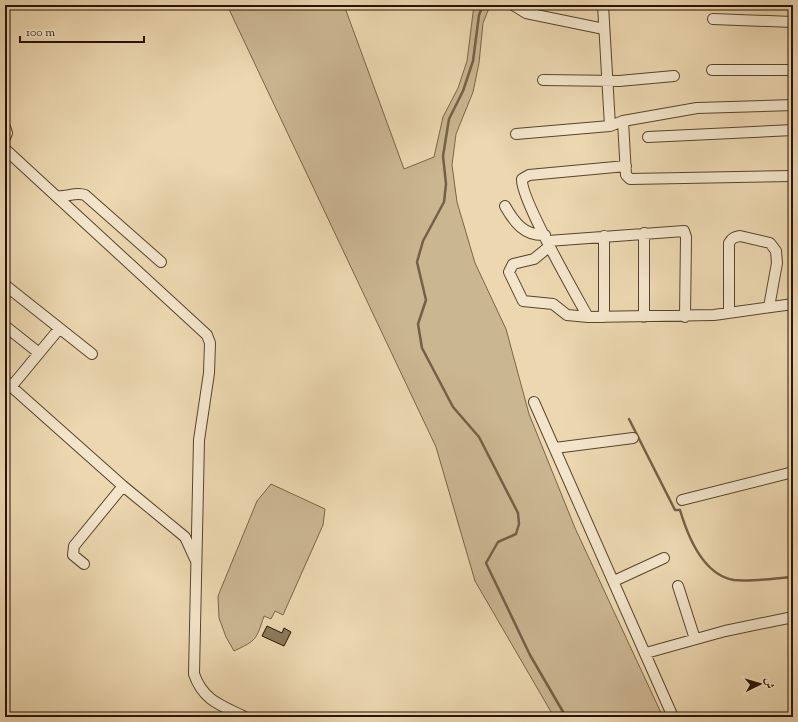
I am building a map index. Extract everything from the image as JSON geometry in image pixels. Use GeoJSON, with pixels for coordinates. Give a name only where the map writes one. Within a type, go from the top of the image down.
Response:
{"type":"FeatureCollection","features":[{"type":"Feature","properties":{"kind":"street"},"geometry":{"type":"LineString","coordinates":[[513,5],[534,15],[604,29]]}},
{"type":"Feature","properties":{"kind":"street"},"geometry":{"type":"LineString","coordinates":[[603,5],[610,126]]}},
{"type":"Feature","properties":{"kind":"street"},"geometry":{"type":"LineString","coordinates":[[713,19],[793,22]]}},
{"type":"Feature","properties":{"kind":"street"},"geometry":{"type":"LineString","coordinates":[[712,70],[793,70]]}},
{"type":"Feature","properties":{"kind":"street"},"geometry":{"type":"LineString","coordinates":[[543,80],[607,81],[674,76]]}},
{"type":"Feature","properties":{"kind":"street"},"geometry":{"type":"LineString","coordinates":[[516,134],[610,126],[623,122],[697,108],[793,105]]}},
{"type":"Feature","properties":{"kind":"street"},"geometry":{"type":"LineString","coordinates":[[623,122],[627,178],[793,176]]}},
{"type":"Feature","properties":{"kind":"street"},"geometry":{"type":"LineString","coordinates":[[5,127],[7,133],[5,138]]}},
{"type":"Feature","properties":{"kind":"street"},"geometry":{"type":"LineString","coordinates":[[648,137],[793,130]]}},
{"type":"Feature","properties":{"kind":"street"},"geometry":{"type":"LineString","coordinates":[[5,149],[207,335],[210,343],[209,373],[199,440],[194,674],[199,687],[209,699],[242,717]]}},
{"type":"Feature","properties":{"kind":"street"},"geometry":{"type":"LineString","coordinates":[[588,317],[548,243],[523,188],[522,179],[529,175],[626,166]]}},
{"type":"Feature","properties":{"kind":"street"},"geometry":{"type":"LineString","coordinates":[[56,196],[61,197],[79,192],[85,195],[161,262]]}},
{"type":"Feature","properties":{"kind":"street"},"geometry":{"type":"LineString","coordinates":[[505,206],[513,219],[526,232],[548,243],[644,232],[680,230],[685,232],[685,317]]}},
{"type":"Feature","properties":{"kind":"street"},"geometry":{"type":"LineString","coordinates":[[644,232],[644,317]]}},
{"type":"Feature","properties":{"kind":"street"},"geometry":{"type":"LineString","coordinates":[[604,236],[604,317]]}},
{"type":"Feature","properties":{"kind":"street"},"geometry":{"type":"LineString","coordinates":[[729,313],[729,243],[731,239],[740,236],[770,243],[776,251],[776,263],[769,307]]}},
{"type":"Feature","properties":{"kind":"street"},"geometry":{"type":"LineString","coordinates":[[548,243],[538,256],[530,261],[513,264],[509,272],[520,298],[527,302],[553,304],[567,315],[588,317],[685,317],[729,313],[793,304]]}},
{"type":"Feature","properties":{"kind":"street"},"geometry":{"type":"LineString","coordinates":[[5,285],[58,329],[92,354]]}},
{"type":"Feature","properties":{"kind":"street"},"geometry":{"type":"LineString","coordinates":[[5,326],[39,353]]}},
{"type":"Feature","properties":{"kind":"street"},"geometry":{"type":"LineString","coordinates":[[58,329],[39,353],[8,384],[123,486],[185,537],[197,563]]}},
{"type":"Feature","properties":{"kind":"street"},"geometry":{"type":"LineString","coordinates":[[534,402],[673,717]]}},
{"type":"Feature","properties":{"kind":"street"},"geometry":{"type":"LineString","coordinates":[[555,448],[633,438]]}},
{"type":"Feature","properties":{"kind":"street"},"geometry":{"type":"LineString","coordinates":[[682,500],[793,472]]}},
{"type":"Feature","properties":{"kind":"street"},"geometry":{"type":"LineString","coordinates":[[84,564],[73,555],[74,546],[123,486]]}},
{"type":"Feature","properties":{"kind":"street"},"geometry":{"type":"LineString","coordinates":[[614,581],[664,558]]}},
{"type":"Feature","properties":{"kind":"street"},"geometry":{"type":"LineString","coordinates":[[678,586],[695,639]]}},
{"type":"Feature","properties":{"kind":"street"},"geometry":{"type":"LineString","coordinates":[[646,653],[725,630],[793,617]]}},
{"type":"Feature","properties":{"kind":"shaded area"},"geometry":{"type":"Polygon","coordinates":[[[227,5],[344,5],[404,169],[434,157],[443,117],[458,88],[467,61],[474,5],[487,5],[489,8],[483,23],[479,63],[473,92],[456,134],[452,165],[457,202],[475,263],[506,329],[529,414],[575,528],[663,717],[554,717],[475,581],[436,447],[227,5]]]}},
{"type":"Feature","properties":{"kind":"shaded area"},"geometry":{"type":"Polygon","coordinates":[[[271,484],[325,509],[323,525],[283,615],[275,611],[271,619],[264,616],[255,638],[234,651],[226,637],[219,618],[218,596],[257,501],[271,484]]]}},
{"type":"Feature","properties":{"kind":"building"},"geometry":{"type":"Polygon","coordinates":[[[267,626],[282,633],[284,628],[291,632],[284,646],[262,636],[267,626]]]}},
{"type":"Feature","properties":{"kind":"waterway"},"geometry":{"type":"LineString","coordinates":[[483,5],[479,15],[473,61],[463,91],[449,119],[443,156],[446,184],[444,202],[423,241],[417,262],[426,300],[418,324],[422,348],[453,407],[479,437],[518,513],[519,524],[516,534],[498,542],[486,563],[530,655],[566,717]]}},
{"type":"Feature","properties":{"kind":"waterway"},"geometry":{"type":"LineString","coordinates":[[629,419],[675,510],[680,510],[692,543],[705,563],[723,577],[734,580],[793,577]]}}]}
